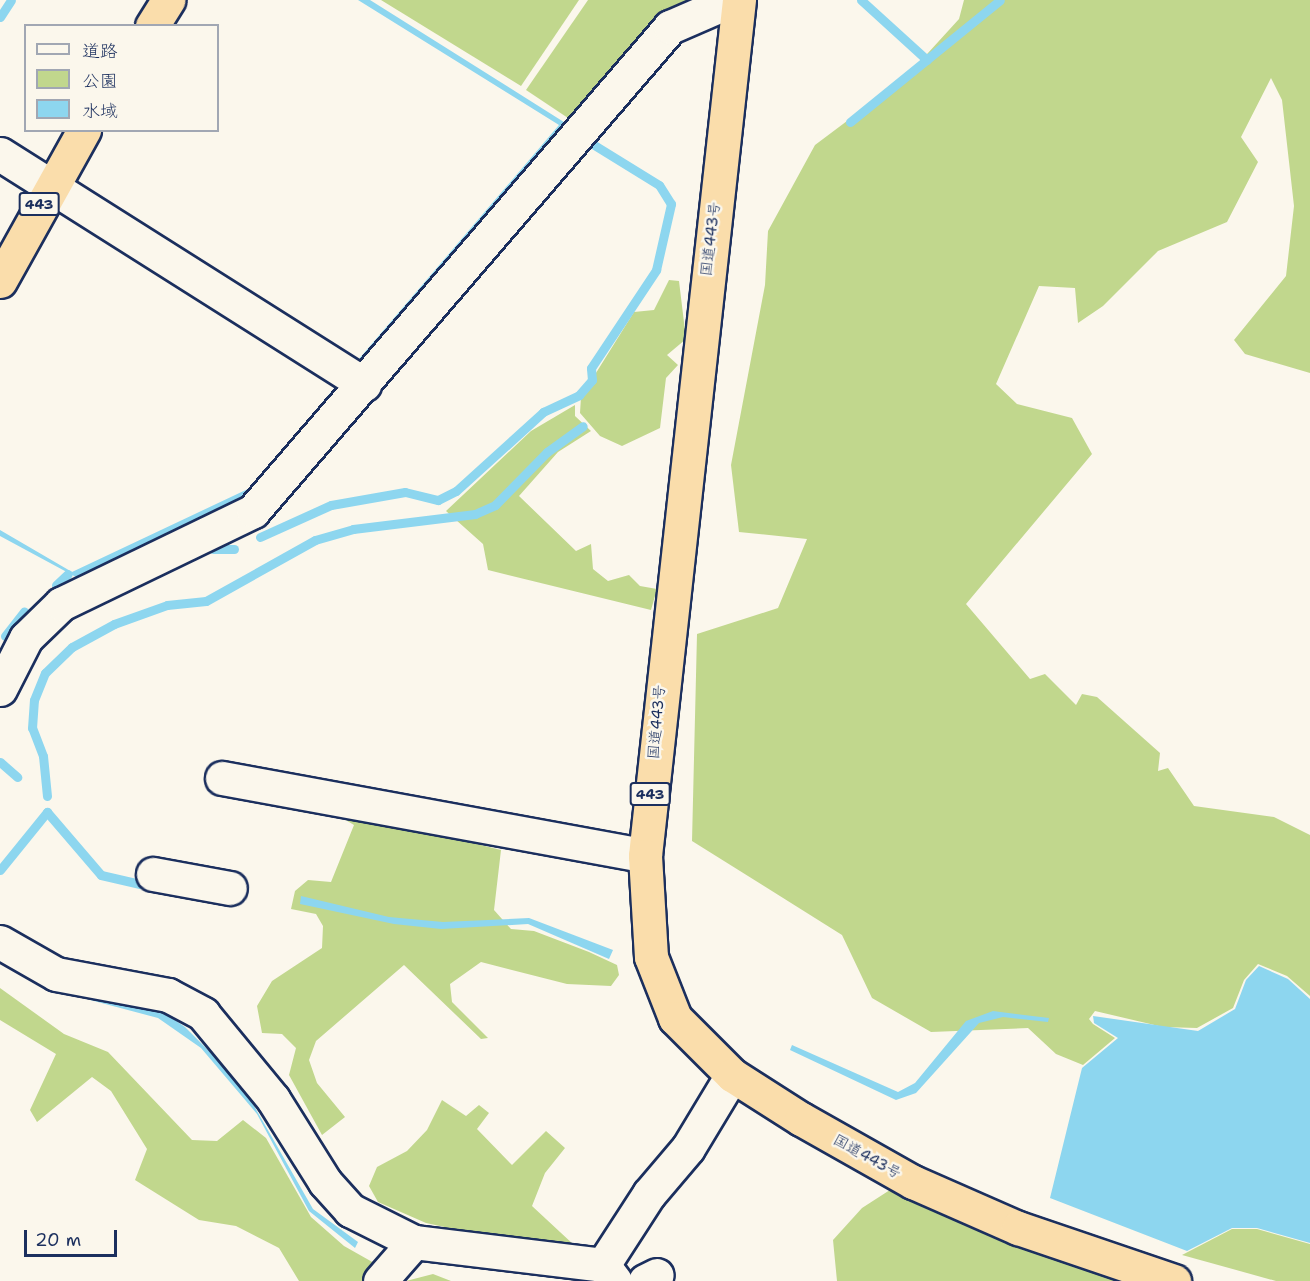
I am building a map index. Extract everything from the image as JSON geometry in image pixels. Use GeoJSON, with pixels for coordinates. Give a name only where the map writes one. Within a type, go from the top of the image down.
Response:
{"type":"FeatureCollection","features":[{"type":"Feature","properties":{"kind":"highway"},"geometry":{"type":"LineString","coordinates":[[153,24],[168,0]]}},
{"type":"Feature","properties":{"kind":"highway","name":"国道443号"},"geometry":{"type":"LineString","coordinates":[[739,0],[645,856],[651,957],[675,1018],[732,1075],[913,1182],[1018,1228],[1174,1281]]}},
{"type":"Feature","properties":{"kind":"highway","name":"443"},"geometry":{"type":"LineString","coordinates":[[0,281],[51,182],[83,132]]}},
{"type":"Feature","properties":{"kind":"street"},"geometry":{"type":"LineString","coordinates":[[0,689],[26,638],[61,604],[253,511],[670,27],[732,0]]}},
{"type":"Feature","properties":{"kind":"street"},"geometry":{"type":"LineString","coordinates":[[0,154],[51,182],[364,384]]}},
{"type":"Feature","properties":{"kind":"street"},"geometry":{"type":"LineString","coordinates":[[222,778],[645,856]]}},
{"type":"Feature","properties":{"kind":"street"},"geometry":{"type":"LineString","coordinates":[[153,874],[231,888]]}},
{"type":"Feature","properties":{"kind":"street"},"geometry":{"type":"LineString","coordinates":[[0,942],[56,974],[168,995],[203,1014],[273,1099],[325,1182],[350,1210],[414,1242],[609,1273],[649,1194],[688,1148],[732,1075]]}},
{"type":"Feature","properties":{"kind":"street"},"geometry":{"type":"LineString","coordinates":[[380,1281],[414,1242]]}},
{"type":"Feature","properties":{"kind":"green space"},"geometry":{"type":"Polygon","coordinates":[[[381,0],[579,0],[521,86],[381,0]]]}},
{"type":"Feature","properties":{"kind":"green space"},"geometry":{"type":"Polygon","coordinates":[[[588,0],[686,0],[574,122],[526,90],[588,0]]]}},
{"type":"Feature","properties":{"kind":"green space"},"geometry":{"type":"Polygon","coordinates":[[[964,0],[1310,0],[1310,373],[1245,354],[1234,340],[1286,276],[1294,206],[1282,100],[1271,78],[1241,137],[1258,162],[1227,222],[1158,251],[1103,306],[1078,323],[1075,288],[1039,286],[996,384],[1017,404],[1072,418],[1092,454],[966,604],[1030,679],[1045,674],[1076,705],[1082,694],[1097,697],[1160,753],[1158,771],[1168,768],[1194,806],[1274,817],[1310,835],[1310,996],[1287,976],[1258,964],[1244,980],[1233,1008],[1197,1028],[1163,1027],[1095,1011],[1089,1019],[1115,1038],[1083,1065],[1056,1054],[1028,1028],[931,1032],[872,998],[842,935],[692,841],[697,634],[778,608],[807,539],[739,532],[731,465],[765,285],[768,231],[815,145],[907,76],[959,19],[964,0]]]}},
{"type":"Feature","properties":{"kind":"green space"},"geometry":{"type":"Polygon","coordinates":[[[669,280],[679,281],[686,339],[667,355],[678,365],[666,378],[660,428],[622,446],[600,436],[580,413],[581,397],[634,312],[654,310],[669,280]]]}},
{"type":"Feature","properties":{"kind":"green space"},"geometry":{"type":"Polygon","coordinates":[[[575,405],[575,416],[591,431],[558,452],[519,496],[576,551],[591,544],[593,569],[608,581],[629,575],[640,586],[657,589],[651,610],[488,570],[483,544],[446,511],[531,431],[575,405]]]}},
{"type":"Feature","properties":{"kind":"green space"},"geometry":{"type":"Polygon","coordinates":[[[345,811],[501,850],[494,910],[511,929],[534,931],[589,952],[617,965],[619,975],[611,986],[567,984],[481,962],[450,984],[452,1002],[488,1038],[481,1039],[404,965],[316,1041],[309,1060],[317,1083],[345,1117],[322,1135],[289,1075],[296,1048],[282,1034],[262,1033],[257,1006],[272,981],[322,948],[323,926],[316,914],[291,909],[295,891],[308,880],[331,882],[354,825],[344,819],[345,811]]]}},
{"type":"Feature","properties":{"kind":"green space"},"geometry":{"type":"Polygon","coordinates":[[[0,988],[64,1034],[108,1052],[192,1140],[217,1141],[243,1120],[266,1138],[311,1217],[344,1246],[406,1281],[299,1281],[279,1248],[236,1226],[199,1220],[135,1180],[147,1149],[111,1091],[92,1077],[37,1122],[30,1110],[56,1054],[0,1020],[0,988]]]}},
{"type":"Feature","properties":{"kind":"green space"},"geometry":{"type":"Polygon","coordinates":[[[442,1100],[466,1116],[479,1105],[489,1113],[477,1129],[512,1165],[546,1131],[565,1148],[545,1173],[532,1206],[588,1258],[426,1223],[378,1202],[369,1186],[377,1167],[407,1151],[427,1130],[442,1100]]]}},
{"type":"Feature","properties":{"kind":"green space"},"geometry":{"type":"Polygon","coordinates":[[[893,1188],[1000,1239],[1126,1281],[837,1281],[833,1240],[862,1208],[893,1188]]]}},
{"type":"Feature","properties":{"kind":"green space"},"geometry":{"type":"Polygon","coordinates":[[[1232,1229],[1257,1229],[1310,1244],[1310,1281],[1276,1281],[1182,1255],[1232,1229]]]}},
{"type":"Feature","properties":{"kind":"green space"},"geometry":{"type":"Polygon","coordinates":[[[433,1274],[451,1281],[406,1281],[433,1274]]]}},
{"type":"Feature","properties":{"kind":"water"},"geometry":{"type":"Polygon","coordinates":[[[358,0],[370,0],[567,124],[363,363],[358,360],[559,125],[358,0]]]}},
{"type":"Feature","properties":{"kind":"water"},"geometry":{"type":"Polygon","coordinates":[[[336,386],[340,390],[253,492],[76,577],[0,536],[0,530],[72,572],[250,488],[336,386]]]}},
{"type":"Feature","properties":{"kind":"water"},"geometry":{"type":"Polygon","coordinates":[[[301,896],[389,917],[443,922],[529,918],[613,950],[609,959],[528,924],[441,929],[394,924],[300,904],[301,896]]]}},
{"type":"Feature","properties":{"kind":"water"},"geometry":{"type":"Polygon","coordinates":[[[0,957],[166,1014],[185,1027],[241,1083],[313,1209],[358,1242],[355,1248],[309,1211],[257,1114],[201,1048],[158,1018],[45,988],[0,963],[0,957]]]}},
{"type":"Feature","properties":{"kind":"water"},"geometry":{"type":"Polygon","coordinates":[[[1259,966],[1288,979],[1310,999],[1310,1243],[1257,1228],[1232,1228],[1187,1251],[1050,1198],[1082,1068],[1118,1038],[1094,1023],[1093,1016],[1198,1031],[1235,1009],[1246,980],[1259,966]]]}},
{"type":"Feature","properties":{"kind":"water"},"geometry":{"type":"Polygon","coordinates":[[[993,1011],[1049,1018],[1048,1022],[1003,1017],[979,1023],[916,1093],[896,1100],[790,1050],[792,1045],[898,1092],[915,1083],[966,1021],[993,1011]]]}},
{"type":"Feature","properties":{"kind":"waterway"},"geometry":{"type":"LineString","coordinates":[[0,17],[11,0]]}},
{"type":"Feature","properties":{"kind":"waterway"},"geometry":{"type":"LineString","coordinates":[[861,0],[927,60]]}},
{"type":"Feature","properties":{"kind":"waterway"},"geometry":{"type":"LineString","coordinates":[[850,122],[1000,0]]}},
{"type":"Feature","properties":{"kind":"waterway"},"geometry":{"type":"LineString","coordinates":[[260,537],[331,505],[405,492],[438,500],[456,491],[543,412],[579,395],[592,380],[591,368],[656,270],[671,204],[659,185],[591,143],[581,150]]}},
{"type":"Feature","properties":{"kind":"waterway"},"geometry":{"type":"LineString","coordinates":[[47,796],[43,756],[32,728],[34,700],[45,673],[72,647],[114,624],[167,605],[206,601],[315,540],[353,529],[475,514],[495,505],[547,452],[583,426]]}},
{"type":"Feature","properties":{"kind":"waterway"},"geometry":{"type":"LineString","coordinates":[[213,549],[234,549]]}},
{"type":"Feature","properties":{"kind":"waterway"},"geometry":{"type":"LineString","coordinates":[[56,585],[68,574]]}},
{"type":"Feature","properties":{"kind":"waterway"},"geometry":{"type":"LineString","coordinates":[[5,636],[24,612]]}},
{"type":"Feature","properties":{"kind":"waterway"},"geometry":{"type":"LineString","coordinates":[[0,762],[17,777]]}},
{"type":"Feature","properties":{"kind":"waterway"},"geometry":{"type":"LineString","coordinates":[[0,870],[47,812],[101,875],[140,884]]}}]}
